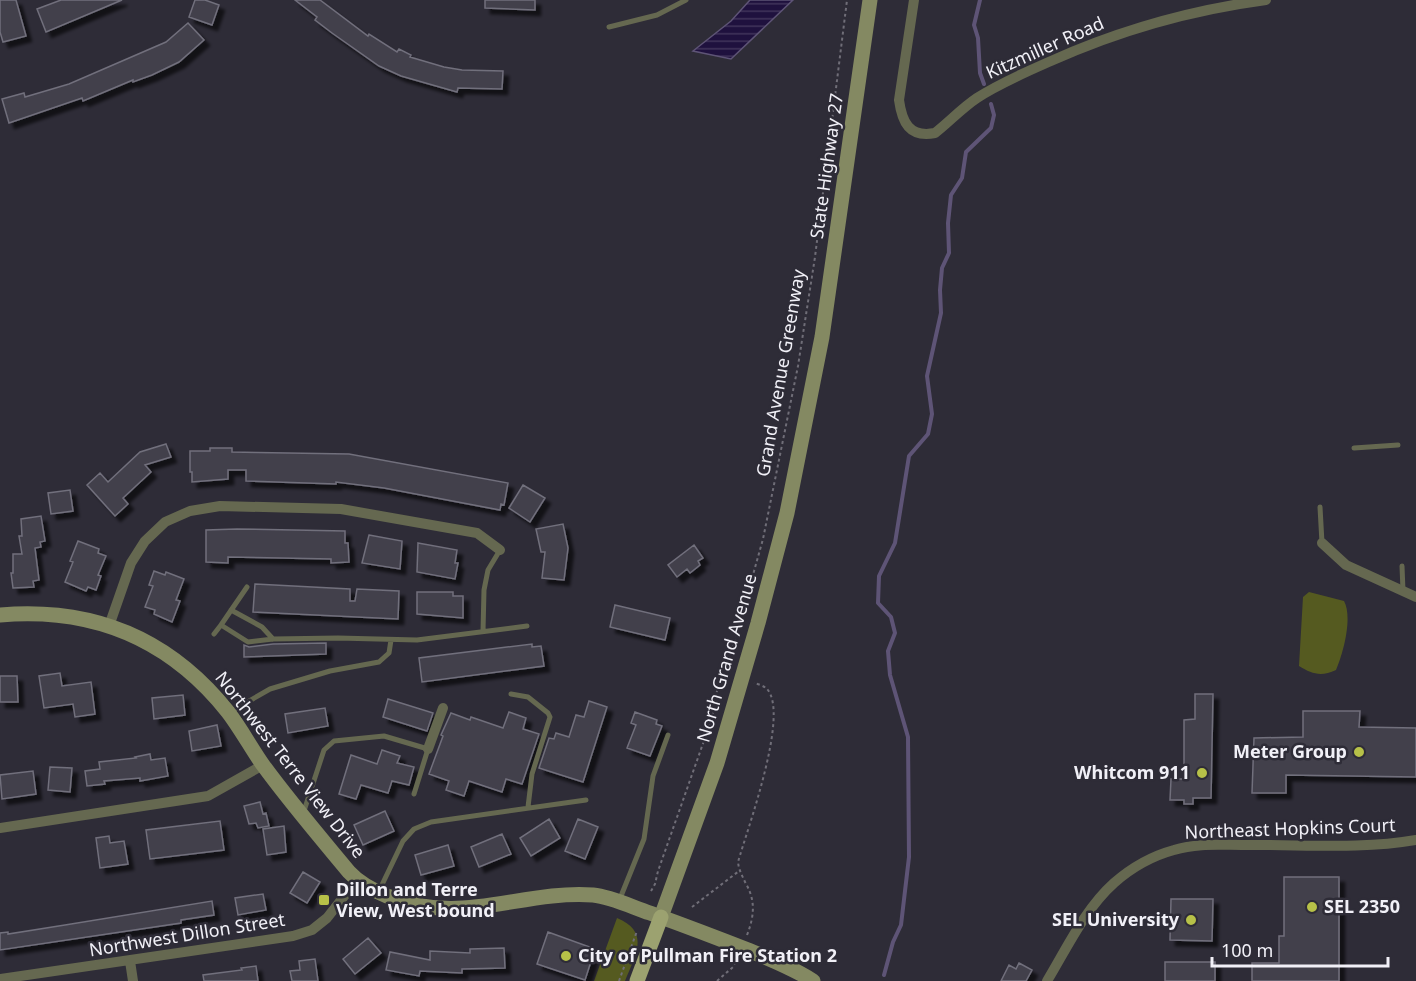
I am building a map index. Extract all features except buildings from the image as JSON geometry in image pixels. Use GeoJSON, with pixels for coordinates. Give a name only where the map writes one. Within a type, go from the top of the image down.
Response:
{"type":"FeatureCollection","features":[{"type":"Feature","properties":{"kind":"main road","name":"State Highway 27"},"geometry":{"type":"LineString","coordinates":[[822,337],[870,0]]}},
{"type":"Feature","properties":{"kind":"main road","name":"North Grand Avenue"},"geometry":{"type":"LineString","coordinates":[[637,981],[717,763],[758,623],[789,503],[822,337]]}},
{"type":"Feature","properties":{"kind":"main road","name":"Northwest Terre View Drive"},"geometry":{"type":"LineString","coordinates":[[0,615],[45,613],[77,617],[109,626],[154,645],[184,667],[229,713],[263,765],[357,881],[378,893],[404,903],[433,909],[462,910],[561,896],[596,895],[718,938],[787,966],[813,981]]}},
{"type":"Feature","properties":{"kind":"street","name":"Kitzmiller Road"},"geometry":{"type":"LineString","coordinates":[[914,0],[899,100],[901,115],[906,126],[927,134],[935,133],[976,99],[1021,74],[1085,46],[1173,17],[1266,0]]}},
{"type":"Feature","properties":{"kind":"street"},"geometry":{"type":"LineString","coordinates":[[109,626],[131,563],[145,541],[165,522],[190,511],[220,506],[341,509],[477,532],[500,550]]}},
{"type":"Feature","properties":{"kind":"street"},"geometry":{"type":"LineString","coordinates":[[1322,543],[1346,565],[1416,597]]}},
{"type":"Feature","properties":{"kind":"street"},"geometry":{"type":"LineString","coordinates":[[428,749],[443,708]]}},
{"type":"Feature","properties":{"kind":"street"},"geometry":{"type":"LineString","coordinates":[[0,828],[208,796],[263,765]]}},
{"type":"Feature","properties":{"kind":"street","name":"Northeast Hopkins Court"},"geometry":{"type":"LineString","coordinates":[[1047,981],[1084,919],[1112,884],[1147,861],[1173,850],[1206,845],[1368,846],[1416,840]]}},
{"type":"Feature","properties":{"kind":"street","name":"Northwest Dillon Street"},"geometry":{"type":"LineString","coordinates":[[0,980],[293,936],[312,930],[327,918],[357,881]]}},
{"type":"Feature","properties":{"kind":"street"},"geometry":{"type":"LineString","coordinates":[[130,961],[133,981]]}},
{"type":"Feature","properties":{"kind":"lane"},"geometry":{"type":"LineString","coordinates":[[609,27],[657,15],[686,0]]}},
{"type":"Feature","properties":{"kind":"lane"},"geometry":{"type":"LineString","coordinates":[[1354,448],[1398,445]]}},
{"type":"Feature","properties":{"kind":"lane"},"geometry":{"type":"LineString","coordinates":[[1320,507],[1322,543]]}},
{"type":"Feature","properties":{"kind":"lane"},"geometry":{"type":"LineString","coordinates":[[483,631],[484,590],[488,570],[500,550]]}},
{"type":"Feature","properties":{"kind":"lane"},"geometry":{"type":"LineString","coordinates":[[1402,566],[1403,591]]}},
{"type":"Feature","properties":{"kind":"lane"},"geometry":{"type":"LineString","coordinates":[[214,634],[247,587]]}},
{"type":"Feature","properties":{"kind":"lane"},"geometry":{"type":"LineString","coordinates":[[231,610],[262,627],[273,639]]}},
{"type":"Feature","properties":{"kind":"lane"},"geometry":{"type":"LineString","coordinates":[[221,625],[248,642],[273,639],[338,638],[417,640],[526,626]]}},
{"type":"Feature","properties":{"kind":"lane"},"geometry":{"type":"LineString","coordinates":[[229,713],[270,689],[330,671],[379,663],[389,653],[391,640]]}},
{"type":"Feature","properties":{"kind":"lane"},"geometry":{"type":"LineString","coordinates":[[511,694],[528,697],[550,717],[532,774],[528,807]]}},
{"type":"Feature","properties":{"kind":"lane"},"geometry":{"type":"LineString","coordinates":[[618,902],[644,838],[653,776],[668,735]]}},
{"type":"Feature","properties":{"kind":"lane"},"geometry":{"type":"LineString","coordinates":[[303,816],[324,750],[333,741],[384,736],[428,749],[414,794]]}},
{"type":"Feature","properties":{"kind":"lane"},"geometry":{"type":"LineString","coordinates":[[378,893],[403,842],[414,829],[431,822],[586,800]]}},
{"type":"Feature","properties":{"kind":"path","name":"Grand Avenue Greenway"},"geometry":{"type":"LineString","coordinates":[[651,891],[656,884],[658,871],[712,718],[719,672],[732,650],[763,539],[788,421],[815,257],[847,0]]}},
{"type":"Feature","properties":{"kind":"path"},"geometry":{"type":"LineString","coordinates":[[747,934],[753,916],[752,895],[739,871],[738,862],[766,767],[771,740],[772,701],[767,689],[754,682]]}},
{"type":"Feature","properties":{"kind":"path"},"geometry":{"type":"LineString","coordinates":[[692,907],[739,871]]}},
{"type":"Feature","properties":{"kind":"path"},"geometry":{"type":"LineString","coordinates":[[619,981],[637,931]]}},
{"type":"Feature","properties":{"kind":"path"},"geometry":{"type":"LineString","coordinates":[[717,981],[734,967],[738,956]]}},
{"type":"Feature","properties":{"kind":"green space"},"geometry":{"type":"Polygon","coordinates":[[[1309,592],[1344,601],[1347,608],[1346,636],[1336,670],[1321,674],[1312,673],[1299,666],[1303,597],[1309,592]]]}},
{"type":"Feature","properties":{"kind":"green space"},"geometry":{"type":"Polygon","coordinates":[[[617,918],[628,924],[637,937],[633,963],[625,981],[594,981],[617,918]]]}},
{"type":"Feature","properties":{"kind":"shaded area"},"geometry":{"type":"Polygon","coordinates":[[[750,0],[793,0],[731,59],[693,51],[731,21],[750,0]]]}},
{"type":"Feature","properties":{"kind":"waterway"},"geometry":{"type":"LineString","coordinates":[[980,0],[974,25],[978,38],[980,73],[984,84]]}},
{"type":"Feature","properties":{"kind":"waterway"},"geometry":{"type":"LineString","coordinates":[[884,975],[893,942],[901,925],[909,857],[908,737],[890,675],[888,651],[895,633],[891,617],[878,603],[879,576],[895,543],[909,456],[928,434],[932,414],[927,376],[941,313],[942,268],[949,253],[948,223],[951,195],[962,178],[966,152],[991,128],[994,115],[991,104]]}},
{"type":"Feature","properties":{"kind":"place","name":"Meter Group"},"geometry":{"type":"Point","coordinates":[1359,752]}},
{"type":"Feature","properties":{"kind":"place","name":"Whitcom 911"},"geometry":{"type":"Point","coordinates":[1202,773]}},
{"type":"Feature","properties":{"kind":"place","name":"Dillon and Terre View, West bound"},"geometry":{"type":"Point","coordinates":[324,900]}},
{"type":"Feature","properties":{"kind":"place","name":"SEL 2350"},"geometry":{"type":"Point","coordinates":[1312,907]}},
{"type":"Feature","properties":{"kind":"place","name":"SEL University"},"geometry":{"type":"Point","coordinates":[1191,920]}},
{"type":"Feature","properties":{"kind":"place","name":"City of Pullman Fire Station 2"},"geometry":{"type":"Point","coordinates":[566,956]}}]}
